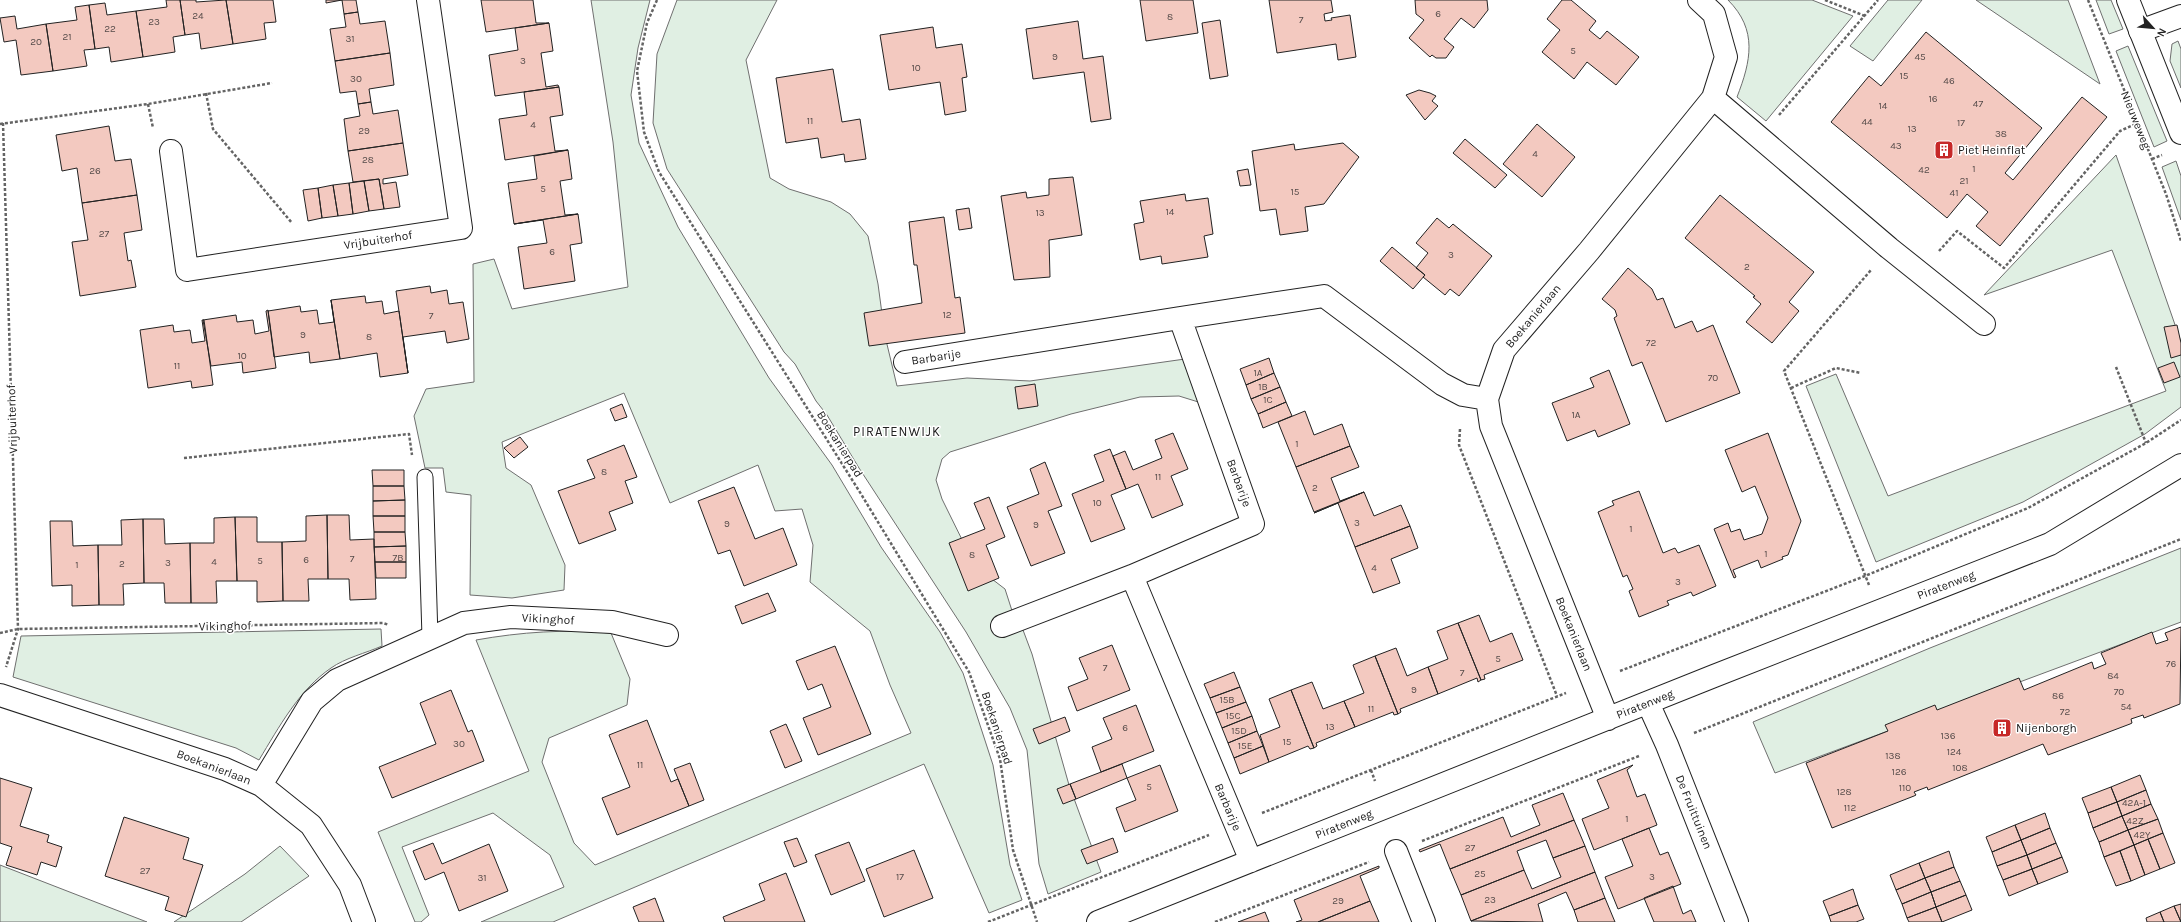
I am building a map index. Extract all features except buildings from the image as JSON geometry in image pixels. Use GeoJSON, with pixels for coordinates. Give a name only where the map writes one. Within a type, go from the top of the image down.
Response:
{"type":"FeatureCollection","features":[{"type":"Feature","properties":{"kind":"street","name":"Vrijbuiterhof"},"geometry":{"type":"LineString","coordinates":[[171,151],[187,270],[460,228],[428,0]]}},
{"type":"Feature","properties":{"kind":"street","name":"Boekanierlaan"},"geometry":{"type":"LineString","coordinates":[[1608,719],[1491,426],[1487,399],[1504,350],[1589,250],[1713,98],[1726,57],[1714,14],[1698,0]]}},
{"type":"Feature","properties":{"kind":"street"},"geometry":{"type":"LineString","coordinates":[[2128,0],[2181,133]]}},
{"type":"Feature","properties":{"kind":"street"},"geometry":{"type":"LineString","coordinates":[[2140,31],[2181,16]]}},
{"type":"Feature","properties":{"kind":"street"},"geometry":{"type":"LineString","coordinates":[[1713,98],[1889,248],[1984,324]]}},
{"type":"Feature","properties":{"kind":"street","name":"Barbarije"},"geometry":{"type":"LineString","coordinates":[[905,362],[1324,296],[1442,384],[1462,395],[1487,399]]}},
{"type":"Feature","properties":{"kind":"street","name":"Barbarije"},"geometry":{"type":"LineString","coordinates":[[1002,626],[1132,576],[1253,524],[1180,318]]}},
{"type":"Feature","properties":{"kind":"street","name":"Piratenweg"},"geometry":{"type":"LineString","coordinates":[[1098,922],[2050,544],[2181,465]]}},
{"type":"Feature","properties":{"kind":"street","name":"Barbarije"},"geometry":{"type":"LineString","coordinates":[[1132,576],[1251,861]]}},
{"type":"Feature","properties":{"kind":"street","name":"Vikinghof"},"geometry":{"type":"LineString","coordinates":[[261,785],[312,701],[337,680],[464,623],[511,617],[612,622],[667,635]]}},
{"type":"Feature","properties":{"kind":"street","name":"Boekanierlaan"},"geometry":{"type":"LineString","coordinates":[[0,695],[225,769],[261,785],[311,826],[350,885],[364,922]]}},
{"type":"Feature","properties":{"kind":"street","name":"De Fruittuinen"},"geometry":{"type":"LineString","coordinates":[[1648,703],[1667,745],[1737,922]]}},
{"type":"Feature","properties":{"kind":"street"},"geometry":{"type":"LineString","coordinates":[[1396,851],[1424,922]]}},
{"type":"Feature","properties":{"kind":"lane"},"geometry":{"type":"LineString","coordinates":[[424,476],[430,637]]}},
{"type":"Feature","properties":{"kind":"path","name":"Boekanierpad"},"geometry":{"type":"LineString","coordinates":[[657,0],[647,23],[637,71],[644,132],[659,172],[861,494],[969,672],[1000,759],[1012,850],[1030,906],[1037,922]]}},
{"type":"Feature","properties":{"kind":"path"},"geometry":{"type":"LineString","coordinates":[[1825,0],[1865,16]]}},
{"type":"Feature","properties":{"kind":"path"},"geometry":{"type":"LineString","coordinates":[[1759,138],[1878,0]]}},
{"type":"Feature","properties":{"kind":"path","name":"Nieuweweg"},"geometry":{"type":"LineString","coordinates":[[2088,0],[2166,194],[2181,241]]}},
{"type":"Feature","properties":{"kind":"path","name":"Vrijbuiterhof"},"geometry":{"type":"LineString","coordinates":[[4,674],[18,630],[2,123],[148,104],[272,83]]}},
{"type":"Feature","properties":{"kind":"path"},"geometry":{"type":"LineString","coordinates":[[206,93],[213,129],[314,250]]}},
{"type":"Feature","properties":{"kind":"path"},"geometry":{"type":"LineString","coordinates":[[1920,273],[1957,231],[2004,268],[2120,131],[2138,123]]}},
{"type":"Feature","properties":{"kind":"path"},"geometry":{"type":"LineString","coordinates":[[1879,611],[1784,371],[1889,248]]}},
{"type":"Feature","properties":{"kind":"path"},"geometry":{"type":"LineString","coordinates":[[2116,367],[2146,443]]}},
{"type":"Feature","properties":{"kind":"path"},"geometry":{"type":"LineString","coordinates":[[1791,388],[1836,368],[1861,373]]}},
{"type":"Feature","properties":{"kind":"path"},"geometry":{"type":"LineString","coordinates":[[1462,395],[1459,445],[1557,696]]}},
{"type":"Feature","properties":{"kind":"path"},"geometry":{"type":"LineString","coordinates":[[184,458],[409,434],[414,464],[424,476]]}},
{"type":"Feature","properties":{"kind":"path"},"geometry":{"type":"LineString","coordinates":[[1215,922],[1667,745],[1729,718],[2181,539]]}},
{"type":"Feature","properties":{"kind":"path","name":"Vikinghof"},"geometry":{"type":"LineString","coordinates":[[18,630],[383,623],[430,637]]}},
{"type":"Feature","properties":{"kind":"path"},"geometry":{"type":"LineString","coordinates":[[0,633],[18,630]]}},
{"type":"Feature","properties":{"kind":"green space"},"geometry":{"type":"Polygon","coordinates":[[[591,0],[650,0],[638,48],[631,95],[639,143],[678,227],[769,378],[832,465],[881,547],[940,632],[963,673],[993,765],[1010,865],[1022,900],[989,913],[924,764],[553,922],[481,922],[564,887],[550,855],[493,813],[402,847],[429,915],[421,922],[415,922],[378,832],[529,771],[476,640],[543,632],[577,631],[611,633],[630,679],[627,705],[549,738],[542,762],[574,843],[595,865],[911,733],[890,685],[870,631],[810,582],[813,545],[802,509],[775,511],[758,465],[670,503],[624,393],[502,442],[506,468],[531,485],[565,565],[564,590],[512,598],[470,595],[471,495],[446,492],[443,468],[425,468],[414,416],[426,389],[474,382],[473,264],[494,259],[512,309],[628,287],[613,142],[591,0]]]}},
{"type":"Feature","properties":{"kind":"green space"},"geometry":{"type":"Polygon","coordinates":[[[677,0],[777,0],[746,60],[770,178],[789,189],[831,202],[850,214],[868,236],[878,284],[885,336],[897,386],[967,378],[1030,381],[1192,358],[1208,405],[1179,396],[1140,397],[1071,414],[950,452],[942,459],[936,480],[942,499],[975,566],[1005,589],[1015,620],[1023,630],[1032,654],[1069,785],[1101,872],[1048,894],[1039,864],[1027,750],[1010,708],[966,632],[859,468],[827,415],[816,401],[795,364],[784,352],[667,169],[653,123],[657,54],[677,0]]]}},
{"type":"Feature","properties":{"kind":"green space"},"geometry":{"type":"Polygon","coordinates":[[[1728,0],[1812,0],[1853,16],[1766,121],[1737,97],[1746,71],[1749,46],[1748,34],[1738,11],[1728,0]]]}},
{"type":"Feature","properties":{"kind":"green space"},"geometry":{"type":"Polygon","coordinates":[[[1888,0],[1922,0],[1873,61],[1850,46],[1888,0]]]}},
{"type":"Feature","properties":{"kind":"green space"},"geometry":{"type":"Polygon","coordinates":[[[1976,0],[2068,0],[2100,84],[1976,0]]]}},
{"type":"Feature","properties":{"kind":"green space"},"geometry":{"type":"Polygon","coordinates":[[[2096,0],[2111,0],[2123,29],[2109,34],[2096,0]]]}},
{"type":"Feature","properties":{"kind":"green space"},"geometry":{"type":"Polygon","coordinates":[[[2178,41],[2181,49],[2181,88],[2170,61],[2172,44],[2178,41]]]}},
{"type":"Feature","properties":{"kind":"green space"},"geometry":{"type":"Polygon","coordinates":[[[2128,46],[2167,141],[2154,147],[2116,51],[2128,46]]]}},
{"type":"Feature","properties":{"kind":"green space"},"geometry":{"type":"Polygon","coordinates":[[[2116,155],[2181,342],[2181,407],[2145,434],[2023,502],[1876,562],[1806,386],[1836,374],[1888,496],[2166,391],[2112,250],[1984,295],[2116,155]]]}},
{"type":"Feature","properties":{"kind":"green space"},"geometry":{"type":"Polygon","coordinates":[[[2176,161],[2181,176],[2181,220],[2162,167],[2176,161]]]}},
{"type":"Feature","properties":{"kind":"green space"},"geometry":{"type":"Polygon","coordinates":[[[2181,548],[2181,622],[1775,773],[1753,722],[1930,648],[2181,548]]]}},
{"type":"Feature","properties":{"kind":"green space"},"geometry":{"type":"Polygon","coordinates":[[[381,629],[382,646],[337,664],[309,687],[290,710],[259,760],[236,748],[13,677],[21,636],[381,629]]]}},
{"type":"Feature","properties":{"kind":"green space"},"geometry":{"type":"Polygon","coordinates":[[[280,846],[309,876],[241,922],[174,922],[245,874],[280,846]]]}},
{"type":"Feature","properties":{"kind":"green space"},"geometry":{"type":"Polygon","coordinates":[[[0,865],[147,922],[0,922],[0,865]]]}},
{"type":"Feature","properties":{"kind":"place","name":"Piet Heinflat"},"geometry":{"type":"Point","coordinates":[1944,150]}},
{"type":"Feature","properties":{"kind":"place","name":"Nijenborgh"},"geometry":{"type":"Point","coordinates":[2002,728]}},
{"type":"Feature","properties":{"kind":"district","name":"PIRATENWIJK"},"geometry":{"type":"Point","coordinates":[897,431]}}]}
